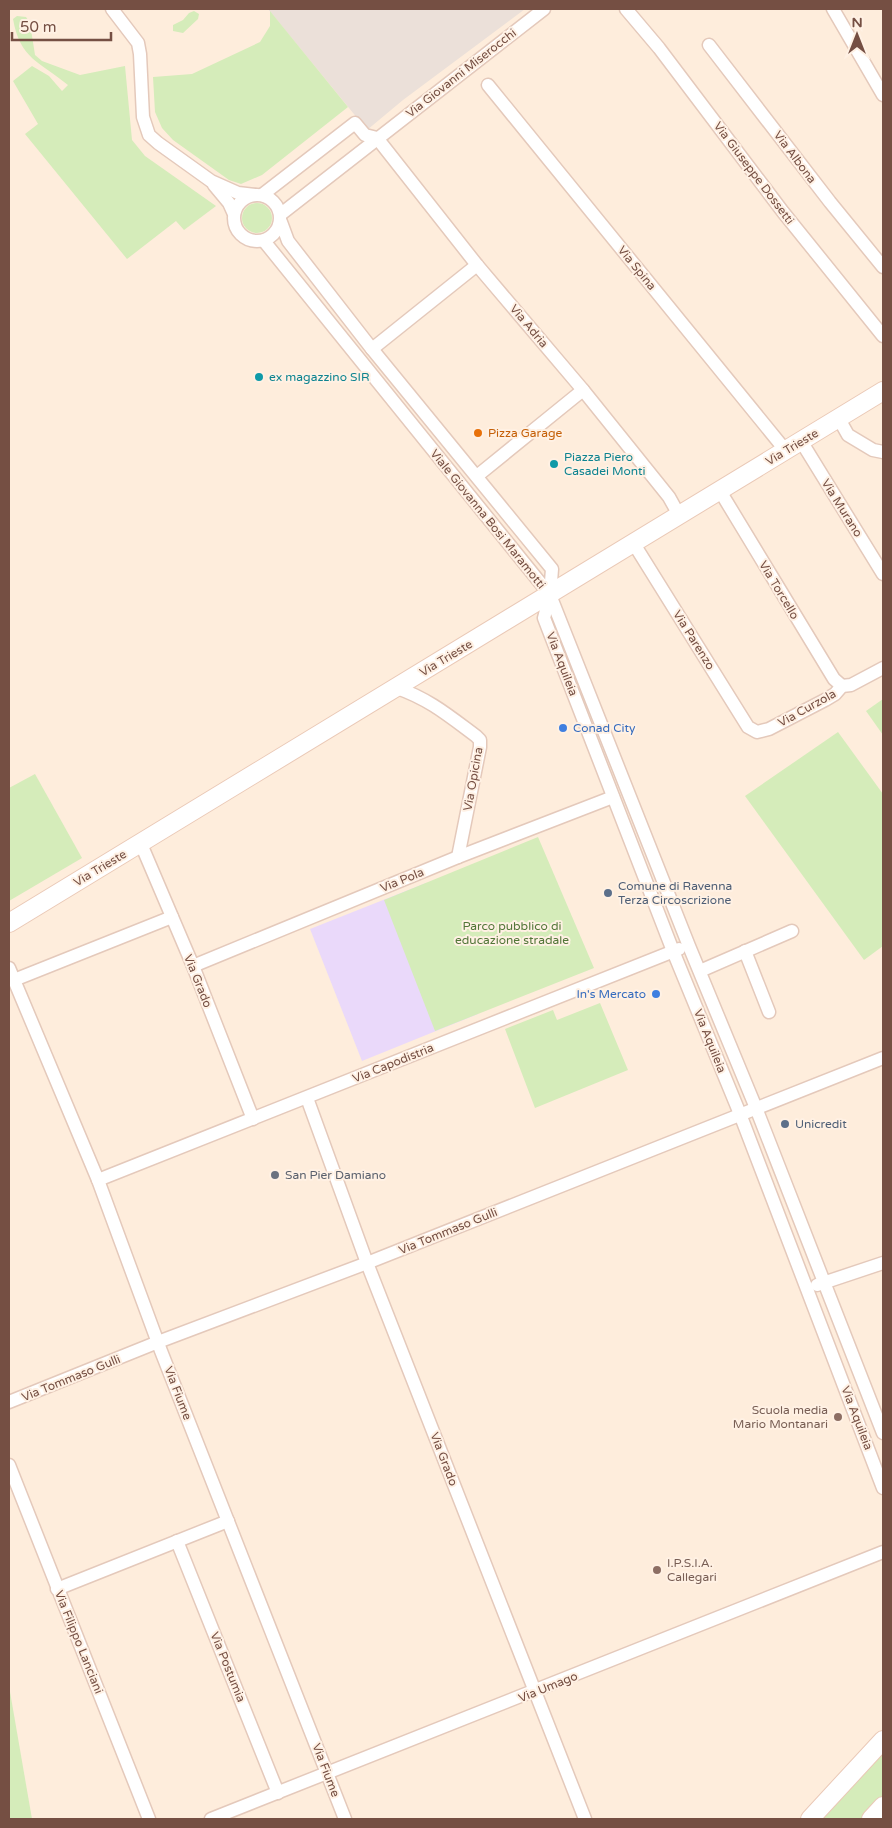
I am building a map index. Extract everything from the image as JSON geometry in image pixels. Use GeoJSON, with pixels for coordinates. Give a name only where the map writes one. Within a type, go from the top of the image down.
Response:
{"type":"FeatureCollection","features":[{"type":"Feature","properties":{"kind":"street"},"geometry":{"type":"LineString","coordinates":[[112,9],[138,44],[143,117],[149,135],[211,181],[238,193],[258,195],[274,202],[280,218],[275,234],[256,242],[241,236],[234,222],[234,214],[230,203],[211,181]]}},
{"type":"Feature","properties":{"kind":"street","name":"Via Giovanni Miserocchi"},"geometry":{"type":"LineString","coordinates":[[280,218],[377,138],[544,9]]}},
{"type":"Feature","properties":{"kind":"street","name":"Via Giuseppe Dossetti"},"geometry":{"type":"LineString","coordinates":[[626,9],[659,48],[784,212],[883,336]]}},
{"type":"Feature","properties":{"kind":"street"},"geometry":{"type":"LineString","coordinates":[[833,9],[883,95]]}},
{"type":"Feature","properties":{"kind":"street","name":"Via Albona"},"geometry":{"type":"LineString","coordinates":[[709,45],[830,202],[883,267]]}},
{"type":"Feature","properties":{"kind":"street","name":"Via Spina"},"geometry":{"type":"LineString","coordinates":[[488,85],[786,451]]}},
{"type":"Feature","properties":{"kind":"street"},"geometry":{"type":"LineString","coordinates":[[234,214],[241,201],[258,195],[354,124],[365,135],[377,138]]}},
{"type":"Feature","properties":{"kind":"street","name":"Via Adria"},"geometry":{"type":"LineString","coordinates":[[377,138],[477,265],[583,390],[669,497],[679,515]]}},
{"type":"Feature","properties":{"kind":"street","name":"Viale Giovanna Bosi Maramotti"},"geometry":{"type":"LineString","coordinates":[[280,218],[288,241],[372,349],[552,569],[550,596]]}},
{"type":"Feature","properties":{"kind":"street","name":"Viale Giovanna Bosi Maramotti"},"geometry":{"type":"LineString","coordinates":[[264,240],[550,596]]}},
{"type":"Feature","properties":{"kind":"street"},"geometry":{"type":"LineString","coordinates":[[372,349],[477,265]]}},
{"type":"Feature","properties":{"kind":"street"},"geometry":{"type":"LineString","coordinates":[[477,476],[583,390]]}},
{"type":"Feature","properties":{"kind":"street","name":"Via Trieste"},"geometry":{"type":"LineString","coordinates":[[9,923],[550,596],[883,391]]}},
{"type":"Feature","properties":{"kind":"street"},"geometry":{"type":"LineString","coordinates":[[839,419],[848,435],[873,450],[883,452]]}},
{"type":"Feature","properties":{"kind":"street","name":"Via Murano"},"geometry":{"type":"LineString","coordinates":[[801,441],[883,574]]}},
{"type":"Feature","properties":{"kind":"street","name":"Via Torcello"},"geometry":{"type":"LineString","coordinates":[[720,491],[834,679],[842,686]]}},
{"type":"Feature","properties":{"kind":"street","name":"Via Parenzo"},"geometry":{"type":"LineString","coordinates":[[634,544],[748,727],[757,732]]}},
{"type":"Feature","properties":{"kind":"street","name":"Via Aquileia"},"geometry":{"type":"LineString","coordinates":[[550,596],[544,618],[673,952],[740,1114],[883,1488]]}},
{"type":"Feature","properties":{"kind":"street","name":"Via Aquileia"},"geometry":{"type":"LineString","coordinates":[[550,596],[689,946],[756,1108],[883,1433]]}},
{"type":"Feature","properties":{"kind":"street","name":"Via Curzola"},"geometry":{"type":"LineString","coordinates":[[757,732],[768,729],[825,700],[836,694],[842,686],[851,685],[883,668]]}},
{"type":"Feature","properties":{"kind":"street","name":"Via Opicina"},"geometry":{"type":"LineString","coordinates":[[397,688],[417,694],[429,701],[480,740],[458,857]]}},
{"type":"Feature","properties":{"kind":"street","name":"Via Pola"},"geometry":{"type":"LineString","coordinates":[[193,966],[458,857],[613,797]]}},
{"type":"Feature","properties":{"kind":"street","name":"Via Grado"},"geometry":{"type":"LineString","coordinates":[[141,844],[193,966],[253,1119]]}},
{"type":"Feature","properties":{"kind":"street"},"geometry":{"type":"LineString","coordinates":[[11,974],[172,917]]}},
{"type":"Feature","properties":{"kind":"street"},"geometry":{"type":"LineString","coordinates":[[700,970],[792,931]]}},
{"type":"Feature","properties":{"kind":"street","name":"Via Capodistria"},"geometry":{"type":"LineString","coordinates":[[98,1180],[689,946]]}},
{"type":"Feature","properties":{"kind":"street"},"geometry":{"type":"LineString","coordinates":[[745,951],[768,1012]]}},
{"type":"Feature","properties":{"kind":"street","name":"Via Fiume"},"geometry":{"type":"LineString","coordinates":[[11,974],[98,1180],[158,1342],[345,1819]]}},
{"type":"Feature","properties":{"kind":"street","name":"Via Tommaso Gulli"},"geometry":{"type":"LineString","coordinates":[[10,1402],[158,1342],[367,1263],[883,1058]]}},
{"type":"Feature","properties":{"kind":"street","name":"Via Grado"},"geometry":{"type":"LineString","coordinates":[[307,1098],[367,1263],[585,1819]]}},
{"type":"Feature","properties":{"kind":"street"},"geometry":{"type":"LineString","coordinates":[[807,1288],[883,1263]]}},
{"type":"Feature","properties":{"kind":"street","name":"Via Filippo Lanciani"},"geometry":{"type":"LineString","coordinates":[[9,1465],[149,1819]]}},
{"type":"Feature","properties":{"kind":"street"},"geometry":{"type":"LineString","coordinates":[[58,1589],[228,1521]]}},
{"type":"Feature","properties":{"kind":"street","name":"Via Postumia"},"geometry":{"type":"LineString","coordinates":[[177,1541],[278,1793]]}},
{"type":"Feature","properties":{"kind":"street","name":"Via Umago"},"geometry":{"type":"LineString","coordinates":[[212,1819],[881,1552]]}},
{"type":"Feature","properties":{"kind":"street"},"geometry":{"type":"LineString","coordinates":[[810,1819],[883,1740]]}},
{"type":"Feature","properties":{"kind":"street"},"geometry":{"type":"LineString","coordinates":[[871,1819],[883,1806]]}},
{"type":"Feature","properties":{"kind":"shaded area"},"geometry":{"type":"Polygon","coordinates":[[[268,9],[525,9],[403,100],[367,130],[268,9]]]}},
{"type":"Feature","properties":{"kind":"shaded area"},"geometry":{"type":"Polygon","coordinates":[[[426,883],[478,1014],[362,1061],[310,929],[426,883]]]}},
{"type":"Feature","properties":{"kind":"green space"},"geometry":{"type":"Polygon","coordinates":[[[194,11],[199,14],[198,19],[183,33],[173,31],[173,25],[194,11]]]}},
{"type":"Feature","properties":{"kind":"green space"},"geometry":{"type":"Polygon","coordinates":[[[270,11],[348,107],[262,175],[241,184],[229,180],[173,140],[162,128],[155,112],[153,77],[192,74],[260,42],[270,26],[270,11]]]}},
{"type":"Feature","properties":{"kind":"green space"},"geometry":{"type":"Polygon","coordinates":[[[17,16],[26,17],[30,23],[35,55],[42,61],[80,75],[125,66],[132,140],[145,156],[216,206],[184,230],[176,221],[127,259],[25,134],[38,124],[13,81],[32,66],[49,76],[62,91],[68,85],[40,65],[26,51],[16,32],[13,19],[17,16]]]}},
{"type":"Feature","properties":{"kind":"green space"},"geometry":{"type":"Polygon","coordinates":[[[257,203],[268,207],[272,218],[268,229],[257,233],[246,229],[242,218],[246,207],[257,203]]]}},
{"type":"Feature","properties":{"kind":"green space"},"geometry":{"type":"Polygon","coordinates":[[[883,699],[883,735],[866,711],[883,699]]]}},
{"type":"Feature","properties":{"kind":"green space"},"geometry":{"type":"Polygon","coordinates":[[[838,732],[883,794],[883,946],[864,960],[745,796],[838,732]]]}},
{"type":"Feature","properties":{"kind":"green space"},"geometry":{"type":"Polygon","coordinates":[[[35,774],[82,858],[9,901],[9,788],[35,774]]]}},
{"type":"Feature","properties":{"kind":"green space","name":"Parco pubblico di educazione stradale"},"geometry":{"type":"Polygon","coordinates":[[[538,837],[594,968],[435,1031],[384,900],[538,837]]]}},
{"type":"Feature","properties":{"kind":"green space"},"geometry":{"type":"Polygon","coordinates":[[[600,1003],[628,1070],[535,1108],[505,1029],[553,1010],[557,1020],[600,1003]]]}},
{"type":"Feature","properties":{"kind":"green space"},"geometry":{"type":"Polygon","coordinates":[[[9,1686],[32,1819],[9,1819],[9,1686]]]}},
{"type":"Feature","properties":{"kind":"green space"},"geometry":{"type":"Polygon","coordinates":[[[883,1750],[883,1796],[861,1819],[818,1819],[883,1750]]]}},
{"type":"Feature","properties":{"kind":"place","name":"ex magazzino SIR"},"geometry":{"type":"Point","coordinates":[259,377]}},
{"type":"Feature","properties":{"kind":"place","name":"Pizza Garage"},"geometry":{"type":"Point","coordinates":[478,433]}},
{"type":"Feature","properties":{"kind":"place","name":"Piazza Piero Casadei Monti"},"geometry":{"type":"Point","coordinates":[554,464]}},
{"type":"Feature","properties":{"kind":"place","name":"Conad City"},"geometry":{"type":"Point","coordinates":[563,728]}},
{"type":"Feature","properties":{"kind":"place","name":"Comune di Ravenna Terza Circoscrizione"},"geometry":{"type":"Point","coordinates":[608,893]}},
{"type":"Feature","properties":{"kind":"place","name":"In's Mercato"},"geometry":{"type":"Point","coordinates":[656,994]}},
{"type":"Feature","properties":{"kind":"place","name":"Unicredit"},"geometry":{"type":"Point","coordinates":[785,1124]}},
{"type":"Feature","properties":{"kind":"place","name":"San Pier Damiano"},"geometry":{"type":"Point","coordinates":[275,1175]}},
{"type":"Feature","properties":{"kind":"place","name":"Scuola media Mario Montanari"},"geometry":{"type":"Point","coordinates":[838,1417]}},
{"type":"Feature","properties":{"kind":"place","name":"I.P.S.I.A. Callegari"},"geometry":{"type":"Point","coordinates":[657,1570]}}]}
